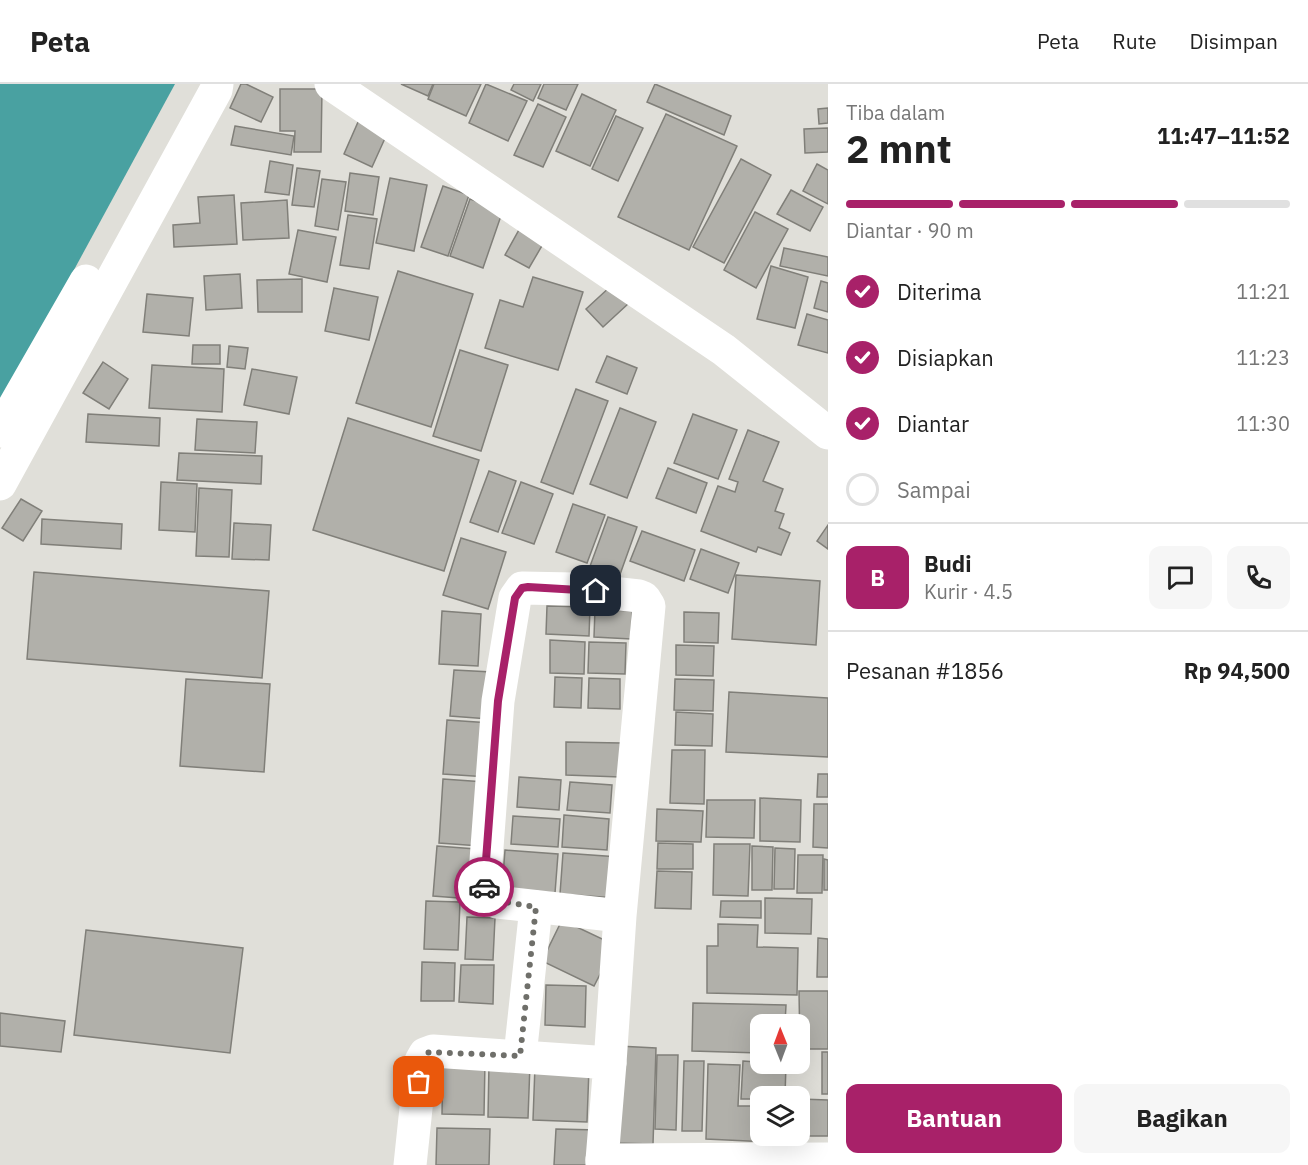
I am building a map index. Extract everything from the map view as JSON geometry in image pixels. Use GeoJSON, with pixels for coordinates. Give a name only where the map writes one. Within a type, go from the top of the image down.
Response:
{"type":"FeatureCollection","features":[{"type":"Feature","properties":{"kind":"street"},"geometry":{"type":"LineString","coordinates":[[0,431],[199,84]]}},
{"type":"Feature","properties":{"kind":"street"},"geometry":{"type":"LineString","coordinates":[[0,484],[216,90],[217,84]]}},
{"type":"Feature","properties":{"kind":"street"},"geometry":{"type":"LineString","coordinates":[[331,84],[724,350],[828,434]]}},
{"type":"Feature","properties":{"kind":"street"},"geometry":{"type":"LineString","coordinates":[[620,916],[492,900],[488,897],[484,887],[498,701],[515,598],[522,588],[574,589],[639,596],[647,602],[649,614],[620,916],[602,1163],[828,1159]]}},
{"type":"Feature","properties":{"kind":"street"},"geometry":{"type":"LineString","coordinates":[[520,1056],[536,907]]}},
{"type":"Feature","properties":{"kind":"street"},"geometry":{"type":"LineString","coordinates":[[410,1165],[421,1061],[425,1054],[433,1051],[610,1063]]}},
{"type":"Feature","properties":{"kind":"water"},"geometry":{"type":"Polygon","coordinates":[[[0,84],[175,84],[0,406],[0,84]]]}},
{"type":"Feature","properties":{"kind":"building"},"geometry":{"type":"Polygon","coordinates":[[[241,84],[246,84],[273,97],[261,122],[230,108],[241,84]]]}},
{"type":"Feature","properties":{"kind":"building"},"geometry":{"type":"Polygon","coordinates":[[[401,84],[433,84],[428,96],[401,84]]]}},
{"type":"Feature","properties":{"kind":"building"},"geometry":{"type":"Polygon","coordinates":[[[434,84],[481,84],[466,116],[428,99],[434,84]]]}},
{"type":"Feature","properties":{"kind":"building"},"geometry":{"type":"Polygon","coordinates":[[[486,84],[527,101],[508,141],[469,123],[486,84]]]}},
{"type":"Feature","properties":{"kind":"building"},"geometry":{"type":"Polygon","coordinates":[[[514,84],[541,84],[533,101],[511,90],[514,84]]]}},
{"type":"Feature","properties":{"kind":"building"},"geometry":{"type":"Polygon","coordinates":[[[544,84],[578,84],[566,110],[538,98],[544,84]]]}},
{"type":"Feature","properties":{"kind":"building"},"geometry":{"type":"Polygon","coordinates":[[[655,84],[731,116],[724,135],[647,102],[655,84]]]}},
{"type":"Feature","properties":{"kind":"building"},"geometry":{"type":"Polygon","coordinates":[[[280,89],[322,89],[321,152],[294,152],[295,131],[280,131],[280,89]]]}},
{"type":"Feature","properties":{"kind":"building"},"geometry":{"type":"Polygon","coordinates":[[[582,94],[616,110],[590,166],[556,151],[582,94]]]}},
{"type":"Feature","properties":{"kind":"building"},"geometry":{"type":"Polygon","coordinates":[[[538,104],[566,117],[543,167],[514,155],[538,104]]]}},
{"type":"Feature","properties":{"kind":"building"},"geometry":{"type":"Polygon","coordinates":[[[828,108],[828,123],[819,124],[818,109],[828,108]]]}},
{"type":"Feature","properties":{"kind":"building"},"geometry":{"type":"Polygon","coordinates":[[[362,113],[391,125],[372,167],[344,154],[362,113]]]}},
{"type":"Feature","properties":{"kind":"building"},"geometry":{"type":"Polygon","coordinates":[[[666,114],[737,146],[689,250],[618,217],[666,114]]]}},
{"type":"Feature","properties":{"kind":"building"},"geometry":{"type":"Polygon","coordinates":[[[616,116],[643,128],[618,181],[592,169],[616,116]]]}},
{"type":"Feature","properties":{"kind":"building"},"geometry":{"type":"Polygon","coordinates":[[[235,126],[294,136],[291,155],[231,145],[235,126]]]}},
{"type":"Feature","properties":{"kind":"building"},"geometry":{"type":"Polygon","coordinates":[[[828,128],[828,152],[805,153],[804,129],[828,128]]]}},
{"type":"Feature","properties":{"kind":"building"},"geometry":{"type":"Polygon","coordinates":[[[741,159],[771,175],[724,263],[693,247],[741,159]]]}},
{"type":"Feature","properties":{"kind":"building"},"geometry":{"type":"Polygon","coordinates":[[[270,161],[293,165],[289,195],[265,192],[270,161]]]}},
{"type":"Feature","properties":{"kind":"building"},"geometry":{"type":"Polygon","coordinates":[[[817,164],[828,170],[828,204],[803,191],[817,164]]]}},
{"type":"Feature","properties":{"kind":"building"},"geometry":{"type":"Polygon","coordinates":[[[297,168],[320,171],[314,207],[292,205],[297,168]]]}},
{"type":"Feature","properties":{"kind":"building"},"geometry":{"type":"Polygon","coordinates":[[[350,173],[379,177],[373,215],[345,211],[350,173]]]}},
{"type":"Feature","properties":{"kind":"building"},"geometry":{"type":"Polygon","coordinates":[[[390,178],[427,185],[414,251],[376,243],[390,178]]]}},
{"type":"Feature","properties":{"kind":"building"},"geometry":{"type":"Polygon","coordinates":[[[322,179],[346,182],[338,230],[315,226],[322,179]]]}},
{"type":"Feature","properties":{"kind":"building"},"geometry":{"type":"Polygon","coordinates":[[[443,186],[469,195],[448,256],[421,247],[443,186]]]}},
{"type":"Feature","properties":{"kind":"building"},"geometry":{"type":"Polygon","coordinates":[[[791,190],[823,207],[810,231],[777,214],[791,190]]]}},
{"type":"Feature","properties":{"kind":"building"},"geometry":{"type":"Polygon","coordinates":[[[234,195],[237,244],[174,247],[173,225],[200,223],[198,197],[234,195]]]}},
{"type":"Feature","properties":{"kind":"building"},"geometry":{"type":"Polygon","coordinates":[[[470,199],[503,210],[483,268],[450,256],[470,199]]]}},
{"type":"Feature","properties":{"kind":"building"},"geometry":{"type":"Polygon","coordinates":[[[287,200],[289,238],[243,240],[241,203],[287,200]]]}},
{"type":"Feature","properties":{"kind":"building"},"geometry":{"type":"Polygon","coordinates":[[[755,212],[788,229],[756,288],[724,270],[755,212]]]}},
{"type":"Feature","properties":{"kind":"building"},"geometry":{"type":"Polygon","coordinates":[[[348,215],[377,219],[369,269],[340,265],[348,215]]]}},
{"type":"Feature","properties":{"kind":"building"},"geometry":{"type":"Polygon","coordinates":[[[525,219],[550,232],[529,268],[505,255],[525,219]]]}},
{"type":"Feature","properties":{"kind":"building"},"geometry":{"type":"Polygon","coordinates":[[[298,230],[336,237],[327,282],[289,274],[298,230]]]}},
{"type":"Feature","properties":{"kind":"building"},"geometry":{"type":"Polygon","coordinates":[[[784,248],[828,257],[828,276],[780,266],[784,248]]]}},
{"type":"Feature","properties":{"kind":"building"},"geometry":{"type":"Polygon","coordinates":[[[771,266],[808,277],[795,328],[757,319],[771,266]]]}},
{"type":"Feature","properties":{"kind":"building"},"geometry":{"type":"Polygon","coordinates":[[[398,271],[473,294],[431,427],[356,403],[398,271]]]}},
{"type":"Feature","properties":{"kind":"building"},"geometry":{"type":"Polygon","coordinates":[[[240,274],[242,308],[206,310],[204,276],[240,274]]]}},
{"type":"Feature","properties":{"kind":"building"},"geometry":{"type":"Polygon","coordinates":[[[533,277],[583,292],[558,370],[485,348],[500,300],[523,307],[533,277]]]}},
{"type":"Feature","properties":{"kind":"building"},"geometry":{"type":"Polygon","coordinates":[[[302,279],[302,312],[258,312],[257,280],[302,279]]]}},
{"type":"Feature","properties":{"kind":"building"},"geometry":{"type":"Polygon","coordinates":[[[821,281],[828,283],[828,312],[814,308],[821,281]]]}},
{"type":"Feature","properties":{"kind":"building"},"geometry":{"type":"Polygon","coordinates":[[[612,285],[629,303],[603,327],[586,309],[612,285]]]}},
{"type":"Feature","properties":{"kind":"building"},"geometry":{"type":"Polygon","coordinates":[[[334,288],[378,297],[369,340],[325,331],[334,288]]]}},
{"type":"Feature","properties":{"kind":"building"},"geometry":{"type":"Polygon","coordinates":[[[147,294],[193,298],[189,336],[143,332],[147,294]]]}},
{"type":"Feature","properties":{"kind":"building"},"geometry":{"type":"Polygon","coordinates":[[[807,314],[828,320],[828,353],[798,345],[807,314]]]}},
{"type":"Feature","properties":{"kind":"building"},"geometry":{"type":"Polygon","coordinates":[[[193,345],[220,345],[220,364],[192,364],[193,345]]]}},
{"type":"Feature","properties":{"kind":"building"},"geometry":{"type":"Polygon","coordinates":[[[229,346],[248,348],[245,369],[227,367],[229,346]]]}},
{"type":"Feature","properties":{"kind":"building"},"geometry":{"type":"Polygon","coordinates":[[[460,350],[508,365],[481,451],[433,436],[460,350]]]}},
{"type":"Feature","properties":{"kind":"building"},"geometry":{"type":"Polygon","coordinates":[[[607,356],[637,368],[627,394],[596,382],[607,356]]]}},
{"type":"Feature","properties":{"kind":"building"},"geometry":{"type":"Polygon","coordinates":[[[103,362],[128,379],[109,409],[83,393],[103,362]]]}},
{"type":"Feature","properties":{"kind":"building"},"geometry":{"type":"Polygon","coordinates":[[[152,365],[224,369],[222,412],[149,408],[152,365]]]}},
{"type":"Feature","properties":{"kind":"building"},"geometry":{"type":"Polygon","coordinates":[[[252,369],[297,377],[289,414],[244,405],[252,369]]]}},
{"type":"Feature","properties":{"kind":"building"},"geometry":{"type":"Polygon","coordinates":[[[576,389],[608,401],[573,494],[541,482],[576,389]]]}},
{"type":"Feature","properties":{"kind":"building"},"geometry":{"type":"Polygon","coordinates":[[[620,408],[656,422],[627,498],[590,484],[620,408]]]}},
{"type":"Feature","properties":{"kind":"building"},"geometry":{"type":"Polygon","coordinates":[[[88,414],[160,418],[159,446],[86,442],[88,414]]]}},
{"type":"Feature","properties":{"kind":"building"},"geometry":{"type":"Polygon","coordinates":[[[693,414],[737,430],[718,479],[674,463],[693,414]]]}},
{"type":"Feature","properties":{"kind":"building"},"geometry":{"type":"Polygon","coordinates":[[[348,418],[479,460],[444,571],[313,530],[348,418]]]}},
{"type":"Feature","properties":{"kind":"building"},"geometry":{"type":"Polygon","coordinates":[[[197,419],[257,422],[255,453],[195,450],[197,419]]]}},
{"type":"Feature","properties":{"kind":"building"},"geometry":{"type":"Polygon","coordinates":[[[748,430],[779,442],[763,481],[783,489],[775,511],[784,514],[779,528],[790,533],[781,555],[758,547],[756,552],[701,531],[718,486],[735,492],[738,482],[729,479],[748,430]]]}},
{"type":"Feature","properties":{"kind":"building"},"geometry":{"type":"Polygon","coordinates":[[[179,453],[262,456],[261,484],[177,480],[179,453]]]}},
{"type":"Feature","properties":{"kind":"building"},"geometry":{"type":"Polygon","coordinates":[[[668,468],[707,483],[696,513],[656,498],[668,468]]]}},
{"type":"Feature","properties":{"kind":"building"},"geometry":{"type":"Polygon","coordinates":[[[489,471],[516,481],[498,532],[470,522],[489,471]]]}},
{"type":"Feature","properties":{"kind":"building"},"geometry":{"type":"Polygon","coordinates":[[[161,482],[197,484],[195,532],[159,530],[161,482]]]}},
{"type":"Feature","properties":{"kind":"building"},"geometry":{"type":"Polygon","coordinates":[[[521,482],[553,494],[534,544],[502,533],[521,482]]]}},
{"type":"Feature","properties":{"kind":"building"},"geometry":{"type":"Polygon","coordinates":[[[199,488],[232,490],[229,557],[196,556],[199,488]]]}},
{"type":"Feature","properties":{"kind":"building"},"geometry":{"type":"Polygon","coordinates":[[[21,499],[42,511],[23,541],[2,528],[21,499]]]}},
{"type":"Feature","properties":{"kind":"building"},"geometry":{"type":"Polygon","coordinates":[[[573,504],[605,515],[587,563],[556,552],[573,504]]]}},
{"type":"Feature","properties":{"kind":"building"},"geometry":{"type":"Polygon","coordinates":[[[608,517],[637,527],[618,580],[589,569],[608,517]]]}},
{"type":"Feature","properties":{"kind":"building"},"geometry":{"type":"Polygon","coordinates":[[[42,519],[122,524],[121,549],[41,544],[42,519]]]}},
{"type":"Feature","properties":{"kind":"building"},"geometry":{"type":"Polygon","coordinates":[[[234,523],[271,525],[269,560],[232,559],[234,523]]]}},
{"type":"Feature","properties":{"kind":"building"},"geometry":{"type":"Polygon","coordinates":[[[828,525],[828,549],[817,541],[828,525]]]}},
{"type":"Feature","properties":{"kind":"building"},"geometry":{"type":"Polygon","coordinates":[[[642,531],[695,550],[684,581],[630,561],[642,531]]]}},
{"type":"Feature","properties":{"kind":"building"},"geometry":{"type":"Polygon","coordinates":[[[461,538],[506,552],[488,609],[443,595],[461,538]]]}},
{"type":"Feature","properties":{"kind":"building"},"geometry":{"type":"Polygon","coordinates":[[[701,549],[739,563],[728,593],[690,579],[701,549]]]}},
{"type":"Feature","properties":{"kind":"building"},"geometry":{"type":"Polygon","coordinates":[[[34,572],[269,591],[262,678],[27,659],[34,572]]]}},
{"type":"Feature","properties":{"kind":"building"},"geometry":{"type":"Polygon","coordinates":[[[736,575],[820,581],[816,645],[732,639],[736,575]]]}},
{"type":"Feature","properties":{"kind":"building"},"geometry":{"type":"Polygon","coordinates":[[[547,606],[590,607],[589,636],[546,634],[547,606]]]}},
{"type":"Feature","properties":{"kind":"building"},"geometry":{"type":"Polygon","coordinates":[[[595,609],[632,611],[631,639],[594,637],[595,609]]]}},
{"type":"Feature","properties":{"kind":"building"},"geometry":{"type":"Polygon","coordinates":[[[442,611],[481,614],[478,666],[439,664],[442,611]]]}},
{"type":"Feature","properties":{"kind":"building"},"geometry":{"type":"Polygon","coordinates":[[[684,612],[719,613],[718,643],[684,642],[684,612]]]}},
{"type":"Feature","properties":{"kind":"building"},"geometry":{"type":"Polygon","coordinates":[[[550,640],[585,642],[584,674],[550,673],[550,640]]]}},
{"type":"Feature","properties":{"kind":"building"},"geometry":{"type":"Polygon","coordinates":[[[589,642],[626,643],[625,674],[588,673],[589,642]]]}},
{"type":"Feature","properties":{"kind":"building"},"geometry":{"type":"Polygon","coordinates":[[[676,645],[714,646],[713,676],[676,675],[676,645]]]}},
{"type":"Feature","properties":{"kind":"building"},"geometry":{"type":"Polygon","coordinates":[[[454,670],[492,672],[489,719],[450,716],[454,670]]]}},
{"type":"Feature","properties":{"kind":"building"},"geometry":{"type":"Polygon","coordinates":[[[555,677],[582,678],[581,708],[554,707],[555,677]]]}},
{"type":"Feature","properties":{"kind":"building"},"geometry":{"type":"Polygon","coordinates":[[[589,678],[620,679],[620,709],[588,708],[589,678]]]}},
{"type":"Feature","properties":{"kind":"building"},"geometry":{"type":"Polygon","coordinates":[[[186,679],[270,684],[264,772],[180,766],[186,679]]]}},
{"type":"Feature","properties":{"kind":"building"},"geometry":{"type":"Polygon","coordinates":[[[675,679],[714,680],[713,711],[674,710],[675,679]]]}},
{"type":"Feature","properties":{"kind":"building"},"geometry":{"type":"Polygon","coordinates":[[[729,692],[828,698],[828,757],[726,752],[729,692]]]}},
{"type":"Feature","properties":{"kind":"building"},"geometry":{"type":"Polygon","coordinates":[[[676,712],[713,714],[712,746],[675,745],[676,712]]]}},
{"type":"Feature","properties":{"kind":"building"},"geometry":{"type":"Polygon","coordinates":[[[447,720],[491,723],[488,777],[443,774],[447,720]]]}},
{"type":"Feature","properties":{"kind":"building"},"geometry":{"type":"Polygon","coordinates":[[[566,742],[621,743],[620,777],[566,775],[566,742]]]}},
{"type":"Feature","properties":{"kind":"building"},"geometry":{"type":"Polygon","coordinates":[[[672,750],[705,750],[704,804],[670,803],[672,750]]]}},
{"type":"Feature","properties":{"kind":"building"},"geometry":{"type":"Polygon","coordinates":[[[818,774],[828,774],[828,797],[817,797],[818,774]]]}},
{"type":"Feature","properties":{"kind":"building"},"geometry":{"type":"Polygon","coordinates":[[[519,777],[561,780],[559,810],[517,807],[519,777]]]}},
{"type":"Feature","properties":{"kind":"building"},"geometry":{"type":"Polygon","coordinates":[[[443,779],[485,782],[480,846],[439,843],[443,779]]]}},
{"type":"Feature","properties":{"kind":"building"},"geometry":{"type":"Polygon","coordinates":[[[570,782],[612,785],[610,813],[567,810],[570,782]]]}},
{"type":"Feature","properties":{"kind":"building"},"geometry":{"type":"Polygon","coordinates":[[[760,798],[801,800],[800,842],[760,841],[760,798]]]}},
{"type":"Feature","properties":{"kind":"building"},"geometry":{"type":"Polygon","coordinates":[[[707,800],[755,800],[754,838],[706,837],[707,800]]]}},
{"type":"Feature","properties":{"kind":"building"},"geometry":{"type":"Polygon","coordinates":[[[814,804],[828,804],[828,848],[813,847],[814,804]]]}},
{"type":"Feature","properties":{"kind":"building"},"geometry":{"type":"Polygon","coordinates":[[[657,809],[703,811],[701,842],[656,841],[657,809]]]}},
{"type":"Feature","properties":{"kind":"building"},"geometry":{"type":"Polygon","coordinates":[[[564,815],[609,819],[607,850],[562,847],[564,815]]]}},
{"type":"Feature","properties":{"kind":"building"},"geometry":{"type":"Polygon","coordinates":[[[513,816],[560,819],[558,847],[511,844],[513,816]]]}},
{"type":"Feature","properties":{"kind":"building"},"geometry":{"type":"Polygon","coordinates":[[[658,843],[693,844],[693,869],[657,869],[658,843]]]}},
{"type":"Feature","properties":{"kind":"building"},"geometry":{"type":"Polygon","coordinates":[[[714,844],[750,844],[748,896],[713,895],[714,844]]]}},
{"type":"Feature","properties":{"kind":"building"},"geometry":{"type":"Polygon","coordinates":[[[437,846],[476,849],[472,899],[433,896],[437,846]]]}},
{"type":"Feature","properties":{"kind":"building"},"geometry":{"type":"Polygon","coordinates":[[[752,846],[773,847],[772,890],[752,890],[752,846]]]}},
{"type":"Feature","properties":{"kind":"building"},"geometry":{"type":"Polygon","coordinates":[[[775,848],[795,849],[794,889],[774,889],[775,848]]]}},
{"type":"Feature","properties":{"kind":"building"},"geometry":{"type":"Polygon","coordinates":[[[505,850],[558,854],[555,893],[502,889],[505,850]]]}},
{"type":"Feature","properties":{"kind":"building"},"geometry":{"type":"Polygon","coordinates":[[[563,853],[619,857],[616,898],[560,894],[563,853]]]}},
{"type":"Feature","properties":{"kind":"building"},"geometry":{"type":"Polygon","coordinates":[[[798,855],[823,855],[822,893],[797,893],[798,855]]]}},
{"type":"Feature","properties":{"kind":"building"},"geometry":{"type":"Polygon","coordinates":[[[824,859],[828,860],[828,890],[824,890],[824,859]]]}},
{"type":"Feature","properties":{"kind":"building"},"geometry":{"type":"Polygon","coordinates":[[[657,871],[692,872],[691,909],[655,908],[657,871]]]}},
{"type":"Feature","properties":{"kind":"building"},"geometry":{"type":"Polygon","coordinates":[[[765,898],[812,899],[811,934],[765,933],[765,898]]]}},
{"type":"Feature","properties":{"kind":"building"},"geometry":{"type":"Polygon","coordinates":[[[426,901],[460,902],[458,950],[424,949],[426,901]]]}},
{"type":"Feature","properties":{"kind":"building"},"geometry":{"type":"Polygon","coordinates":[[[721,901],[761,901],[761,918],[720,917],[721,901]]]}},
{"type":"Feature","properties":{"kind":"building"},"geometry":{"type":"Polygon","coordinates":[[[467,917],[495,918],[493,960],[465,959],[467,917]]]}},
{"type":"Feature","properties":{"kind":"building"},"geometry":{"type":"Polygon","coordinates":[[[562,920],[615,945],[594,986],[542,961],[562,920]]]}},
{"type":"Feature","properties":{"kind":"building"},"geometry":{"type":"Polygon","coordinates":[[[718,924],[758,925],[757,947],[798,948],[797,995],[707,993],[707,946],[718,946],[718,924]]]}},
{"type":"Feature","properties":{"kind":"building"},"geometry":{"type":"Polygon","coordinates":[[[86,930],[243,948],[230,1053],[74,1035],[86,930]]]}},
{"type":"Feature","properties":{"kind":"building"},"geometry":{"type":"Polygon","coordinates":[[[818,938],[828,939],[828,977],[817,977],[818,938]]]}},
{"type":"Feature","properties":{"kind":"building"},"geometry":{"type":"Polygon","coordinates":[[[422,962],[455,963],[454,1001],[421,1001],[422,962]]]}},
{"type":"Feature","properties":{"kind":"building"},"geometry":{"type":"Polygon","coordinates":[[[461,965],[494,965],[493,1004],[459,1002],[461,965]]]}},
{"type":"Feature","properties":{"kind":"building"},"geometry":{"type":"Polygon","coordinates":[[[546,985],[586,986],[585,1027],[545,1025],[546,985]]]}},
{"type":"Feature","properties":{"kind":"building"},"geometry":{"type":"Polygon","coordinates":[[[799,991],[828,991],[828,1049],[810,1049],[810,1014],[799,1014],[799,991]]]}},
{"type":"Feature","properties":{"kind":"building"},"geometry":{"type":"Polygon","coordinates":[[[693,1003],[786,1005],[786,1014],[750,1014],[750,1053],[692,1051],[693,1003]]]}},
{"type":"Feature","properties":{"kind":"building"},"geometry":{"type":"Polygon","coordinates":[[[0,1013],[65,1021],[61,1052],[0,1046],[0,1013]]]}},
{"type":"Feature","properties":{"kind":"building"},"geometry":{"type":"Polygon","coordinates":[[[618,1046],[656,1048],[653,1144],[615,1143],[618,1046]]]}},
{"type":"Feature","properties":{"kind":"building"},"geometry":{"type":"Polygon","coordinates":[[[822,1052],[828,1052],[828,1094],[822,1094],[822,1052]]]}},
{"type":"Feature","properties":{"kind":"building"},"geometry":{"type":"Polygon","coordinates":[[[657,1055],[678,1055],[676,1130],[655,1129],[657,1055]]]}},
{"type":"Feature","properties":{"kind":"building"},"geometry":{"type":"Polygon","coordinates":[[[443,1060],[485,1061],[484,1115],[442,1114],[443,1060]]]}},
{"type":"Feature","properties":{"kind":"building"},"geometry":{"type":"Polygon","coordinates":[[[684,1061],[704,1061],[702,1131],[682,1131],[684,1061]]]}},
{"type":"Feature","properties":{"kind":"building"},"geometry":{"type":"Polygon","coordinates":[[[743,1061],[750,1061],[750,1074],[786,1074],[785,1086],[750,1086],[750,1099],[741,1099],[743,1061]]]}},
{"type":"Feature","properties":{"kind":"building"},"geometry":{"type":"Polygon","coordinates":[[[489,1063],[530,1064],[528,1118],[488,1117],[489,1063]]]}},
{"type":"Feature","properties":{"kind":"building"},"geometry":{"type":"Polygon","coordinates":[[[708,1064],[740,1065],[738,1106],[750,1106],[750,1141],[706,1139],[708,1064]]]}},
{"type":"Feature","properties":{"kind":"building"},"geometry":{"type":"Polygon","coordinates":[[[535,1066],[589,1068],[587,1122],[533,1120],[535,1066]]]}},
{"type":"Feature","properties":{"kind":"building"},"geometry":{"type":"Polygon","coordinates":[[[810,1099],[828,1100],[828,1136],[810,1136],[810,1099]]]}},
{"type":"Feature","properties":{"kind":"building"},"geometry":{"type":"Polygon","coordinates":[[[437,1128],[490,1129],[489,1165],[436,1165],[437,1128]]]}},
{"type":"Feature","properties":{"kind":"building"},"geometry":{"type":"Polygon","coordinates":[[[556,1129],[598,1130],[597,1165],[554,1165],[556,1129]]]}},
{"type":"Feature","properties":{"kind":"way so far"},"geometry":{"type":"LineString","coordinates":[[419,1082],[421,1061],[429,1052],[520,1056],[536,907],[496,902],[488,897],[484,887]]}},
{"type":"Feature","properties":{"kind":"route"},"geometry":{"type":"LineString","coordinates":[[484,887],[498,701],[515,598],[522,588],[528,587],[596,591]]}}]}
